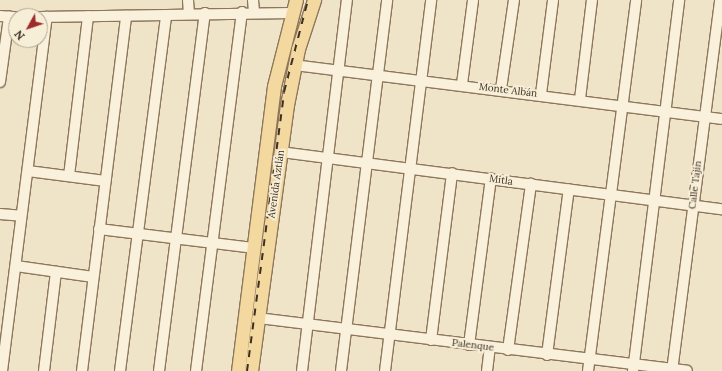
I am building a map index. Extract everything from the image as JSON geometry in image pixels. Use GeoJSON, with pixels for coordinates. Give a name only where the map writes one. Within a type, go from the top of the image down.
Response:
{"type":"FeatureCollection","features":[{"type":"Feature","properties":{"kind":"main road","name":"Avenida Aztlán"},"geometry":{"type":"LineString","coordinates":[[238,371],[274,86],[296,0]]}},
{"type":"Feature","properties":{"kind":"main road","name":"Avenida Aztlán"},"geometry":{"type":"LineString","coordinates":[[251,371],[294,65],[314,0]]}},
{"type":"Feature","properties":{"kind":"street"},"geometry":{"type":"LineString","coordinates":[[188,0],[189,14]]}},
{"type":"Feature","properties":{"kind":"street"},"geometry":{"type":"LineString","coordinates":[[253,0],[254,12]]}},
{"type":"Feature","properties":{"kind":"street"},"geometry":{"type":"LineString","coordinates":[[302,371],[347,0]]}},
{"type":"Feature","properties":{"kind":"street"},"geometry":{"type":"LineString","coordinates":[[341,371],[376,74],[387,0]]}},
{"type":"Feature","properties":{"kind":"street"},"geometry":{"type":"LineString","coordinates":[[385,371],[408,168],[431,0]]}},
{"type":"Feature","properties":{"kind":"street"},"geometry":{"type":"LineString","coordinates":[[462,84],[473,0]]}},
{"type":"Feature","properties":{"kind":"street"},"geometry":{"type":"LineString","coordinates":[[501,89],[514,0]]}},
{"type":"Feature","properties":{"kind":"street"},"geometry":{"type":"LineString","coordinates":[[541,94],[553,0]]}},
{"type":"Feature","properties":{"kind":"street"},"geometry":{"type":"LineString","coordinates":[[580,99],[592,0]]}},
{"type":"Feature","properties":{"kind":"street"},"geometry":{"type":"LineString","coordinates":[[588,371],[621,106],[636,0]]}},
{"type":"Feature","properties":{"kind":"street"},"geometry":{"type":"LineString","coordinates":[[633,368],[679,0]]}},
{"type":"Feature","properties":{"kind":"street","name":"Calle Tajín"},"geometry":{"type":"LineString","coordinates":[[672,370],[703,116],[720,0]]}},
{"type":"Feature","properties":{"kind":"street"},"geometry":{"type":"LineString","coordinates":[[196,371],[214,243],[242,12]]}},
{"type":"Feature","properties":{"kind":"street"},"geometry":{"type":"LineString","coordinates":[[48,17],[242,12],[292,13]]}},
{"type":"Feature","properties":{"kind":"street"},"geometry":{"type":"LineString","coordinates":[[159,371],[175,237],[205,13]]}},
{"type":"Feature","properties":{"kind":"street"},"geometry":{"type":"LineString","coordinates":[[120,371],[166,15]]}},
{"type":"Feature","properties":{"kind":"street"},"geometry":{"type":"LineString","coordinates":[[69,176],[88,16]]}},
{"type":"Feature","properties":{"kind":"street"},"geometry":{"type":"LineString","coordinates":[[82,371],[126,16]]}},
{"type":"Feature","properties":{"kind":"street"},"geometry":{"type":"LineString","coordinates":[[0,82],[8,17]]}},
{"type":"Feature","properties":{"kind":"street"},"geometry":{"type":"LineString","coordinates":[[2,371],[28,171],[41,48]]}},
{"type":"Feature","properties":{"kind":"street","name":"Monte Albán"},"geometry":{"type":"LineString","coordinates":[[294,65],[462,84],[722,119]]}},
{"type":"Feature","properties":{"kind":"street","name":"Mitla"},"geometry":{"type":"LineString","coordinates":[[281,152],[722,209]]}},
{"type":"Feature","properties":{"kind":"street"},"geometry":{"type":"LineString","coordinates":[[28,171],[105,181]]}},
{"type":"Feature","properties":{"kind":"street"},"geometry":{"type":"LineString","coordinates":[[431,340],[452,173]]}},
{"type":"Feature","properties":{"kind":"street"},"geometry":{"type":"LineString","coordinates":[[469,345],[491,178]]}},
{"type":"Feature","properties":{"kind":"street"},"geometry":{"type":"LineString","coordinates":[[508,350],[531,184]]}},
{"type":"Feature","properties":{"kind":"street"},"geometry":{"type":"LineString","coordinates":[[547,355],[569,189]]}},
{"type":"Feature","properties":{"kind":"street"},"geometry":{"type":"LineString","coordinates":[[0,214],[21,216]]}},
{"type":"Feature","properties":{"kind":"street"},"geometry":{"type":"LineString","coordinates":[[99,229],[175,237],[253,248]]}},
{"type":"Feature","properties":{"kind":"street"},"geometry":{"type":"LineString","coordinates":[[16,266],[93,277]]}},
{"type":"Feature","properties":{"kind":"street"},"geometry":{"type":"LineString","coordinates":[[44,371],[56,272]]}},
{"type":"Feature","properties":{"kind":"street","name":"Palenque"},"geometry":{"type":"LineString","coordinates":[[258,318],[590,360],[633,368],[687,371]]}},
{"type":"Feature","properties":{"kind":"street"},"geometry":{"type":"LineString","coordinates":[[487,371],[490,348]]}},
{"type":"Feature","properties":{"kind":"railway"},"geometry":{"type":"LineString","coordinates":[[247,371],[284,92],[308,0]]}}]}
